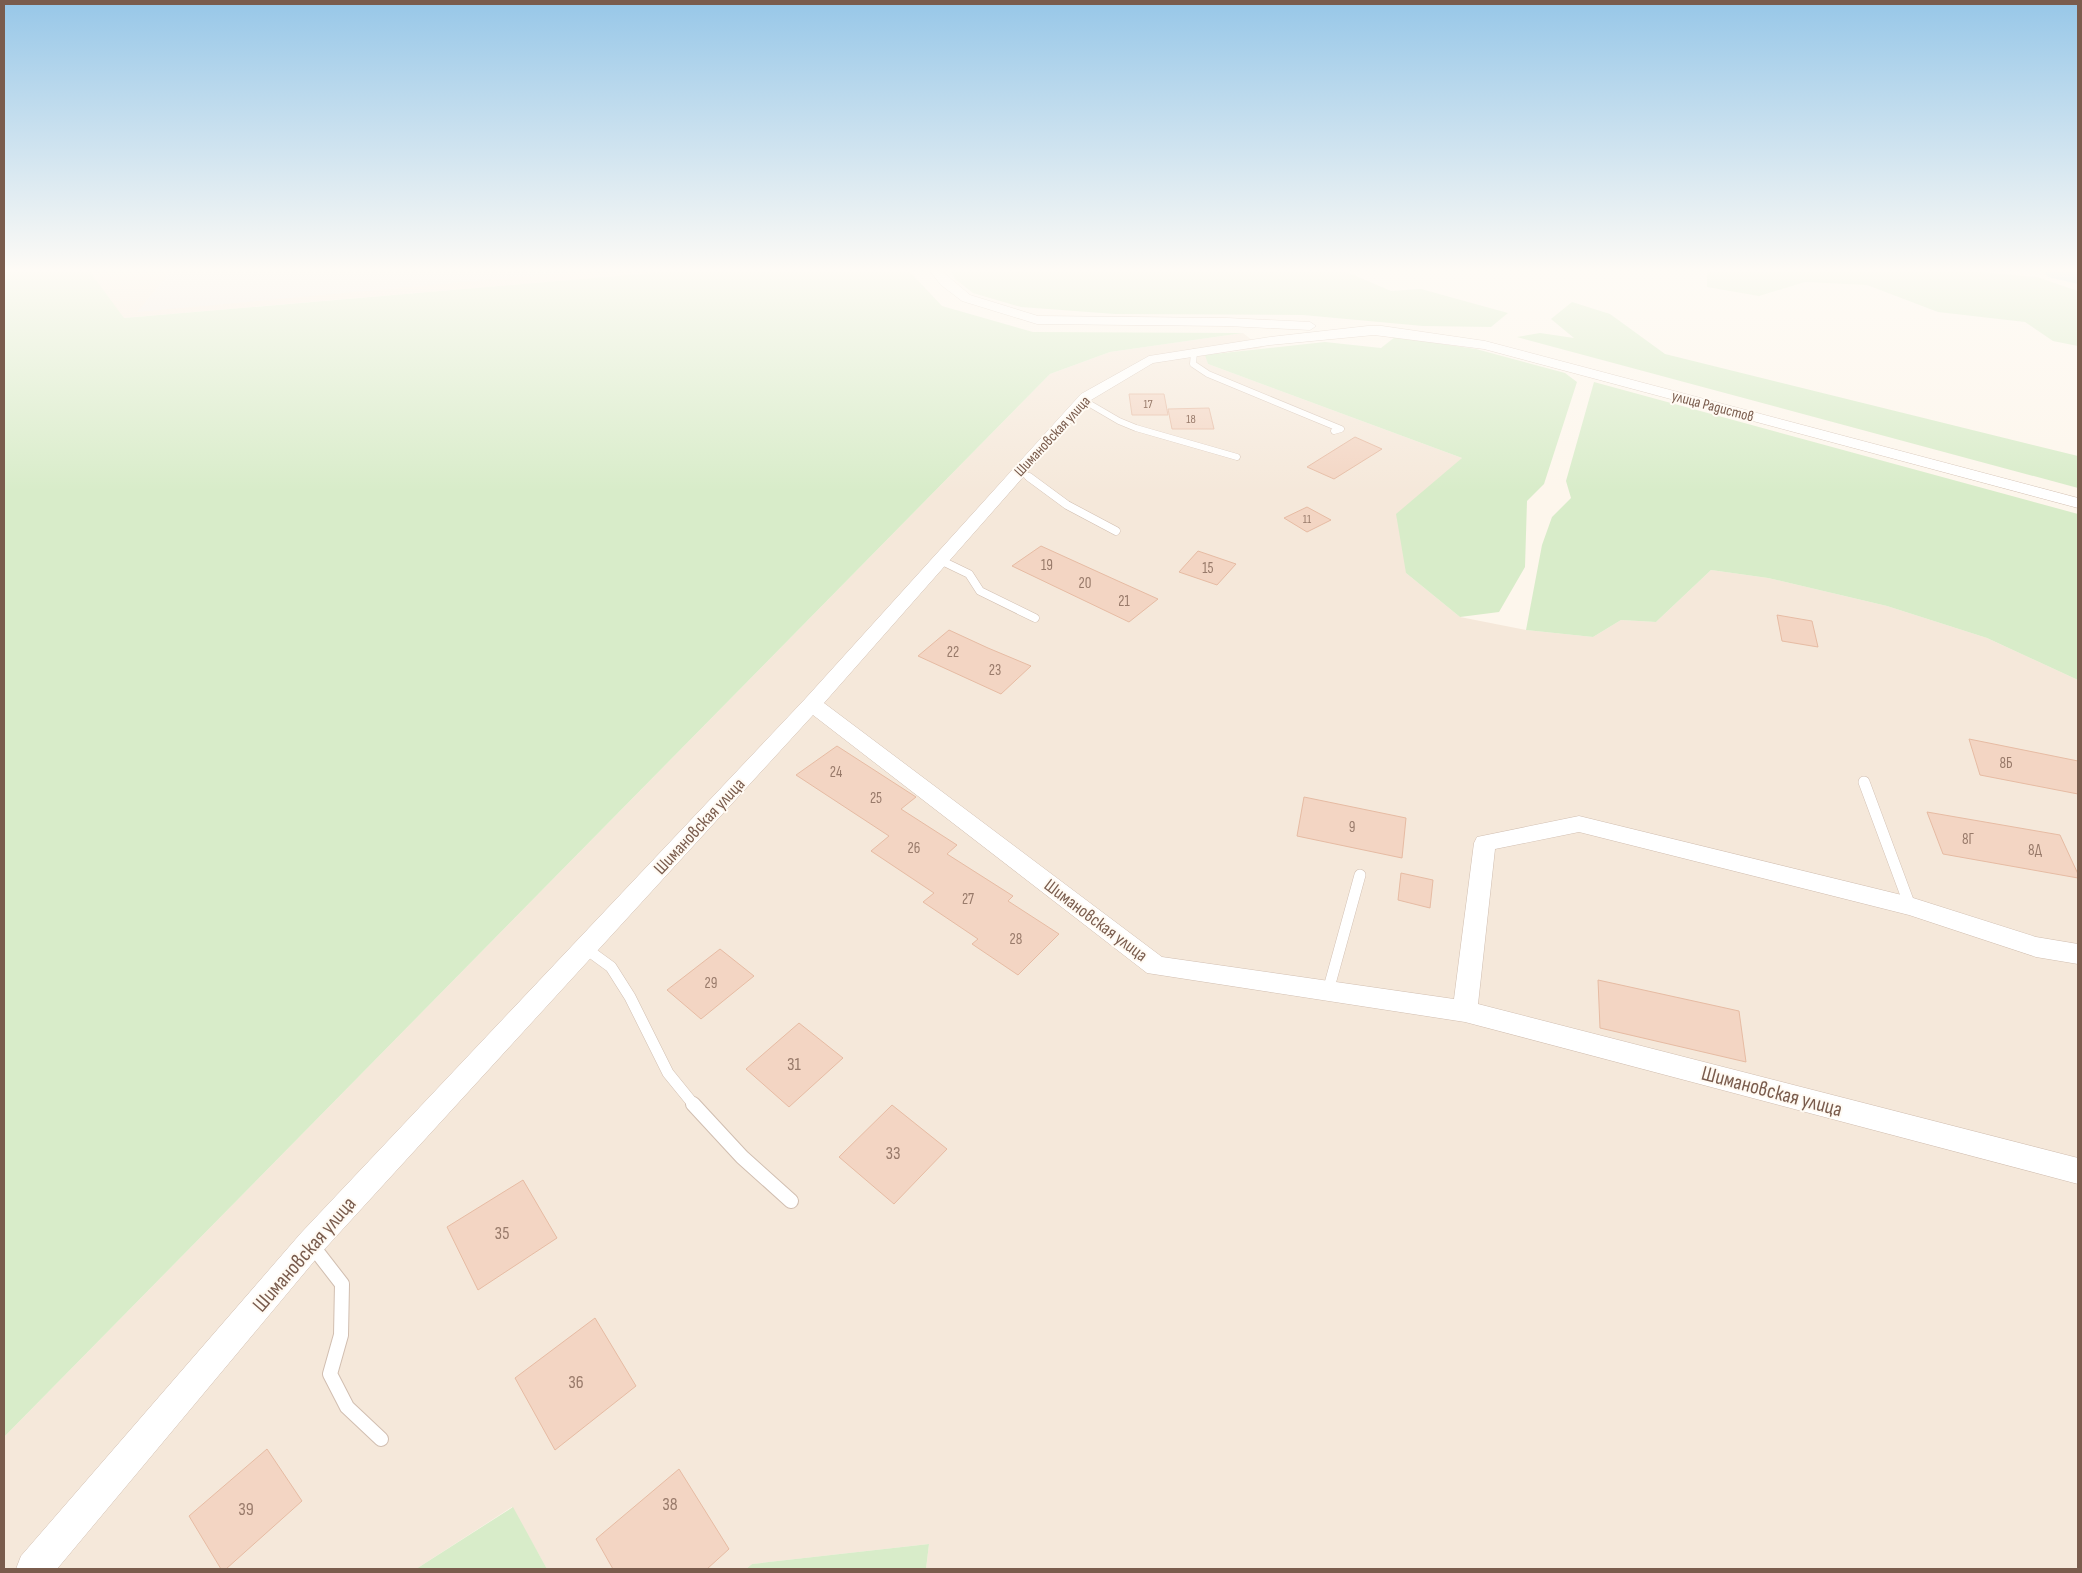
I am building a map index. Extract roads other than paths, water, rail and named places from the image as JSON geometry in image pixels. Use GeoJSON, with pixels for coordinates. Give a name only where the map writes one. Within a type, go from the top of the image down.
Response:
{"type":"FeatureCollection","features":[{"type":"Feature","properties":{"kind":"street","name":"Шимановская улица"},"geometry":{"type":"LineString","coordinates":[[34,1569],[310,1243],[812,704],[1083,400],[1149,360],[1240,345]]}},
{"type":"Feature","properties":{"kind":"street","name":"улица Радистов"},"geometry":{"type":"LineString","coordinates":[[1487,345],[2078,503]]}},
{"type":"Feature","properties":{"kind":"street","name":"Шимановская улица"},"geometry":{"type":"LineString","coordinates":[[812,704],[1156,966],[1465,1011],[2078,1171]]}},
{"type":"Feature","properties":{"kind":"street"},"geometry":{"type":"LineString","coordinates":[[1465,1011],[1485,843],[1579,824],[1910,906],[2036,947],[2078,954]]}},
{"type":"Feature","properties":{"kind":"lane"},"geometry":{"type":"LineString","coordinates":[[1194,352],[1193,364],[1208,374],[1341,429],[1334,431]]}},
{"type":"Feature","properties":{"kind":"lane"},"geometry":{"type":"LineString","coordinates":[[1083,400],[1119,421],[1136,428],[1237,457]]}},
{"type":"Feature","properties":{"kind":"lane"},"geometry":{"type":"LineString","coordinates":[[1020,471],[1067,505],[1116,531]]}},
{"type":"Feature","properties":{"kind":"lane"},"geometry":{"type":"LineString","coordinates":[[940,560],[969,574],[980,590],[1035,618]]}},
{"type":"Feature","properties":{"kind":"lane"},"geometry":{"type":"LineString","coordinates":[[1864,782],[1910,906]]}},
{"type":"Feature","properties":{"kind":"lane"},"geometry":{"type":"LineString","coordinates":[[1328,990],[1360,875]]}},
{"type":"Feature","properties":{"kind":"lane"},"geometry":{"type":"LineString","coordinates":[[585,948],[611,967],[630,997],[668,1073],[696,1108],[742,1158],[791,1201]]}},
{"type":"Feature","properties":{"kind":"lane"},"geometry":{"type":"LineString","coordinates":[[310,1243],[342,1284],[341,1335],[330,1374],[347,1407],[381,1439]]}}]}
